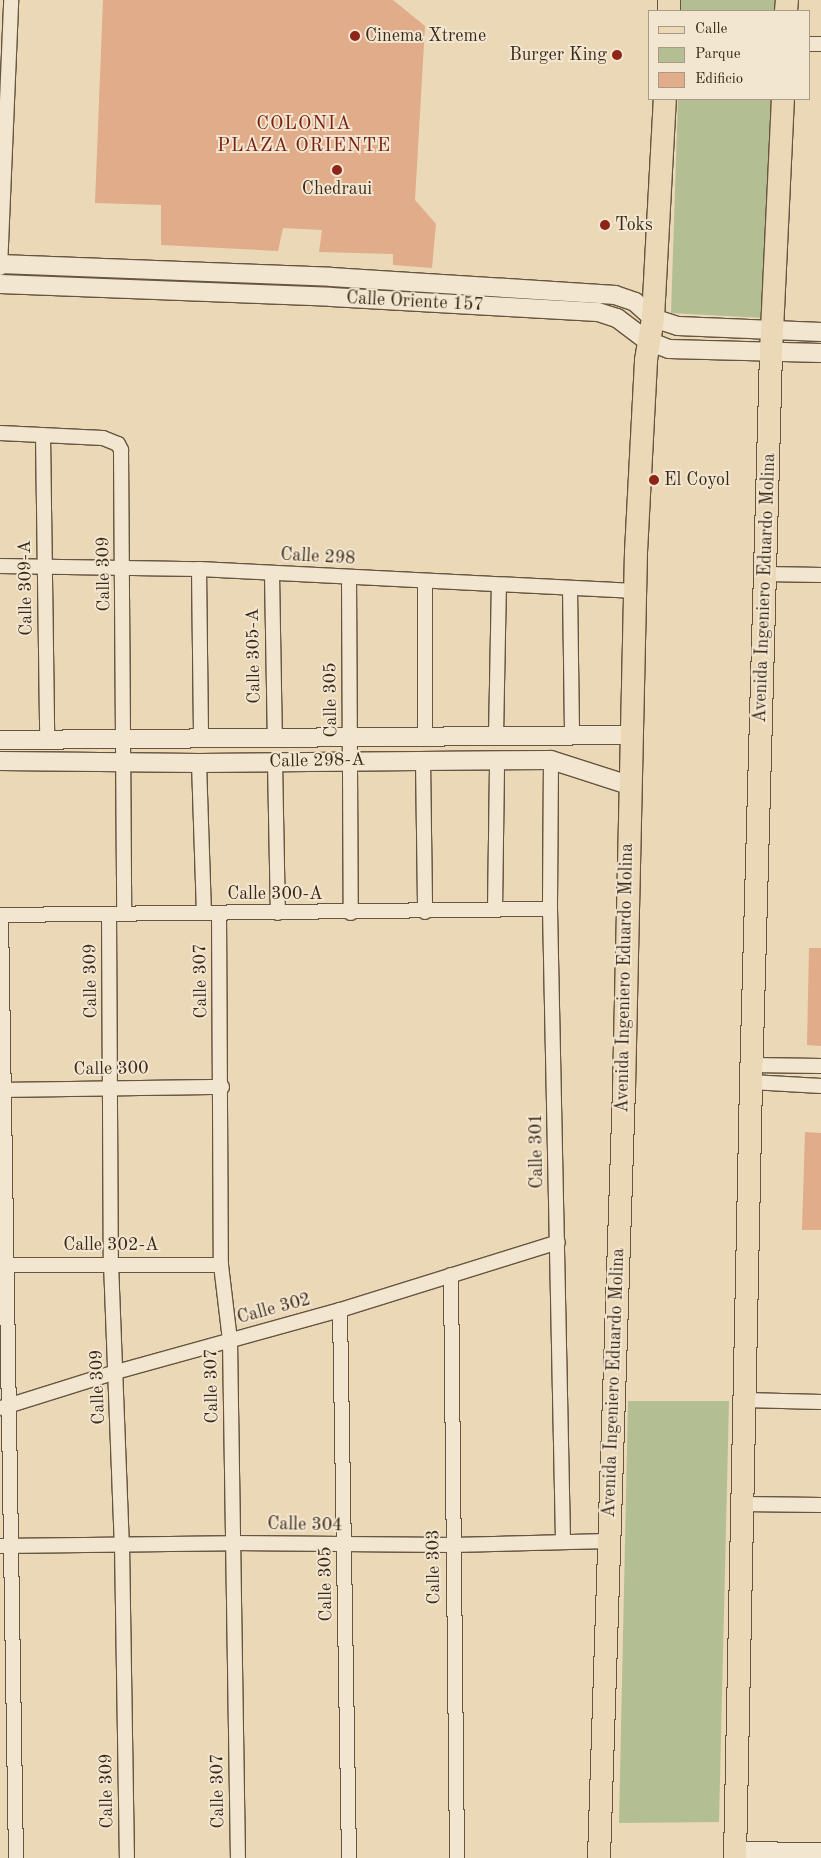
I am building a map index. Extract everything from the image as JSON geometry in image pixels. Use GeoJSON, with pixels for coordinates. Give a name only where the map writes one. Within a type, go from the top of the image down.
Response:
{"type":"FeatureCollection","features":[{"type":"Feature","properties":{"kind":"main road","name":"Avenida Ingeniero Eduardo Molina"},"geometry":{"type":"LineString","coordinates":[[598,1858],[609,1541],[635,590],[648,341],[653,318],[665,100]]}},
{"type":"Feature","properties":{"kind":"main road","name":"Avenida Ingeniero Eduardo Molina"},"geometry":{"type":"LineString","coordinates":[[735,1854],[751,1074],[772,329],[782,100]]}},
{"type":"Feature","properties":{"kind":"street"},"geometry":{"type":"LineString","coordinates":[[0,268],[3,69],[10,0]]}},
{"type":"Feature","properties":{"kind":"street","name":"Calle Oriente 157"},"geometry":{"type":"LineString","coordinates":[[0,264],[331,277],[615,295],[636,302],[653,318],[678,326],[821,332]]}},
{"type":"Feature","properties":{"kind":"street"},"geometry":{"type":"LineString","coordinates":[[331,277],[331,297]]}},
{"type":"Feature","properties":{"kind":"street","name":"Calle Oriente 157"},"geometry":{"type":"LineString","coordinates":[[0,284],[331,297],[598,312],[616,318],[648,341],[670,348],[821,353]]}},
{"type":"Feature","properties":{"kind":"street"},"geometry":{"type":"LineString","coordinates":[[0,433],[43,435]]}},
{"type":"Feature","properties":{"kind":"street","name":"Calle 309"},"geometry":{"type":"LineString","coordinates":[[43,435],[103,438],[118,444],[121,456],[125,761],[124,914]]}},
{"type":"Feature","properties":{"kind":"street","name":"Calle 309-A"},"geometry":{"type":"LineString","coordinates":[[43,435],[48,740]]}},
{"type":"Feature","properties":{"kind":"street","name":"Calle 298"},"geometry":{"type":"LineString","coordinates":[[0,566],[199,569],[499,586],[635,590]]}},
{"type":"Feature","properties":{"kind":"street"},"geometry":{"type":"LineString","coordinates":[[199,569],[201,740]]}},
{"type":"Feature","properties":{"kind":"street","name":"Calle 305-A"},"geometry":{"type":"LineString","coordinates":[[272,574],[275,738]]}},
{"type":"Feature","properties":{"kind":"street"},"geometry":{"type":"LineString","coordinates":[[766,574],[821,574]]}},
{"type":"Feature","properties":{"kind":"street","name":"Calle 305"},"geometry":{"type":"LineString","coordinates":[[348,577],[351,913]]}},
{"type":"Feature","properties":{"kind":"street"},"geometry":{"type":"LineString","coordinates":[[425,582],[425,739]]}},
{"type":"Feature","properties":{"kind":"street"},"geometry":{"type":"LineString","coordinates":[[496,737],[499,586]]}},
{"type":"Feature","properties":{"kind":"street"},"geometry":{"type":"LineString","coordinates":[[570,588],[572,737]]}},
{"type":"Feature","properties":{"kind":"street","name":"Calle 298-A"},"geometry":{"type":"LineString","coordinates":[[0,740],[425,739],[631,735]]}},
{"type":"Feature","properties":{"kind":"street"},"geometry":{"type":"LineString","coordinates":[[495,910],[497,759]]}},
{"type":"Feature","properties":{"kind":"street","name":"Calle 298-A"},"geometry":{"type":"LineString","coordinates":[[0,761],[199,763],[350,760],[551,760],[630,785]]}},
{"type":"Feature","properties":{"kind":"street"},"geometry":{"type":"LineString","coordinates":[[423,760],[425,912]]}},
{"type":"Feature","properties":{"kind":"street","name":"Calle 301"},"geometry":{"type":"LineString","coordinates":[[551,760],[550,909],[564,1542]]}},
{"type":"Feature","properties":{"kind":"street"},"geometry":{"type":"LineString","coordinates":[[276,762],[278,912]]}},
{"type":"Feature","properties":{"kind":"street"},"geometry":{"type":"LineString","coordinates":[[199,763],[204,913]]}},
{"type":"Feature","properties":{"kind":"street","name":"Calle 300-A"},"geometry":{"type":"LineString","coordinates":[[1,915],[351,913],[550,909]]}},
{"type":"Feature","properties":{"kind":"street","name":"Calle 307"},"geometry":{"type":"LineString","coordinates":[[219,913],[222,1087],[221,1265],[230,1340],[238,1858]]}},
{"type":"Feature","properties":{"kind":"street","name":"Calle 309"},"geometry":{"type":"LineString","coordinates":[[109,914],[112,1087],[111,1263],[122,1544],[127,1858]]}},
{"type":"Feature","properties":{"kind":"street"},"geometry":{"type":"LineString","coordinates":[[1,915],[6,1546],[16,1858]]}},
{"type":"Feature","properties":{"kind":"street"},"geometry":{"type":"LineString","coordinates":[[751,1074],[821,1066]]}},
{"type":"Feature","properties":{"kind":"street"},"geometry":{"type":"LineString","coordinates":[[751,1074],[821,1086]]}},
{"type":"Feature","properties":{"kind":"street","name":"Calle 300"},"geometry":{"type":"LineString","coordinates":[[1,1090],[222,1087]]}},
{"type":"Feature","properties":{"kind":"street","name":"Calle 302"},"geometry":{"type":"LineString","coordinates":[[4,1407],[116,1372],[340,1310],[558,1242]]}},
{"type":"Feature","properties":{"kind":"street","name":"Calle 302-A"},"geometry":{"type":"LineString","coordinates":[[3,1265],[111,1263],[221,1265]]}},
{"type":"Feature","properties":{"kind":"street","name":"Calle 303"},"geometry":{"type":"LineString","coordinates":[[452,1275],[452,1545],[457,1858]]}},
{"type":"Feature","properties":{"kind":"street","name":"Calle 305"},"geometry":{"type":"LineString","coordinates":[[340,1310],[349,1858]]}},
{"type":"Feature","properties":{"kind":"street"},"geometry":{"type":"LineString","coordinates":[[744,1400],[821,1402]]}},
{"type":"Feature","properties":{"kind":"street"},"geometry":{"type":"LineString","coordinates":[[742,1504],[821,1505]]}},
{"type":"Feature","properties":{"kind":"street","name":"Calle 304"},"geometry":{"type":"LineString","coordinates":[[6,1546],[233,1543],[452,1545],[609,1541]]}},
{"type":"Feature","properties":{"kind":"street"},"geometry":{"type":"LineString","coordinates":[[735,1854],[821,1852]]}},
{"type":"Feature","properties":{"kind":"green space"},"geometry":{"type":"Polygon","coordinates":[[[681,0],[779,0],[779,10],[680,10],[681,0]]]}},
{"type":"Feature","properties":{"kind":"green space"},"geometry":{"type":"Polygon","coordinates":[[[678,100],[775,100],[765,318],[671,313],[678,100]]]}},
{"type":"Feature","properties":{"kind":"green space"},"geometry":{"type":"Polygon","coordinates":[[[628,1401],[729,1401],[719,1822],[619,1823],[628,1401]]]}},
{"type":"Feature","properties":{"kind":"building"},"geometry":{"type":"Polygon","coordinates":[[[103,0],[393,0],[425,26],[415,200],[436,224],[432,268],[393,265],[393,254],[319,252],[322,230],[283,228],[278,251],[161,245],[161,205],[95,203],[103,0]]]}},
{"type":"Feature","properties":{"kind":"building"},"geometry":{"type":"Polygon","coordinates":[[[809,948],[821,948],[821,1046],[807,1045],[809,948]]]}},
{"type":"Feature","properties":{"kind":"building"},"geometry":{"type":"Polygon","coordinates":[[[805,1132],[821,1133],[821,1230],[802,1230],[805,1132]]]}},
{"type":"Feature","properties":{"kind":"place","name":"Cinema Xtreme"},"geometry":{"type":"Point","coordinates":[355,36]}},
{"type":"Feature","properties":{"kind":"place","name":"Burger King"},"geometry":{"type":"Point","coordinates":[617,55]}},
{"type":"Feature","properties":{"kind":"place","name":"Chedraui"},"geometry":{"type":"Point","coordinates":[337,170]}},
{"type":"Feature","properties":{"kind":"place","name":"Toks"},"geometry":{"type":"Point","coordinates":[605,225]}},
{"type":"Feature","properties":{"kind":"place","name":"El Coyol"},"geometry":{"type":"Point","coordinates":[654,480]}},
{"type":"Feature","properties":{"kind":"district","name":"COLONIA PLAZA ORIENTE"},"geometry":{"type":"Point","coordinates":[304,136]}}]}
